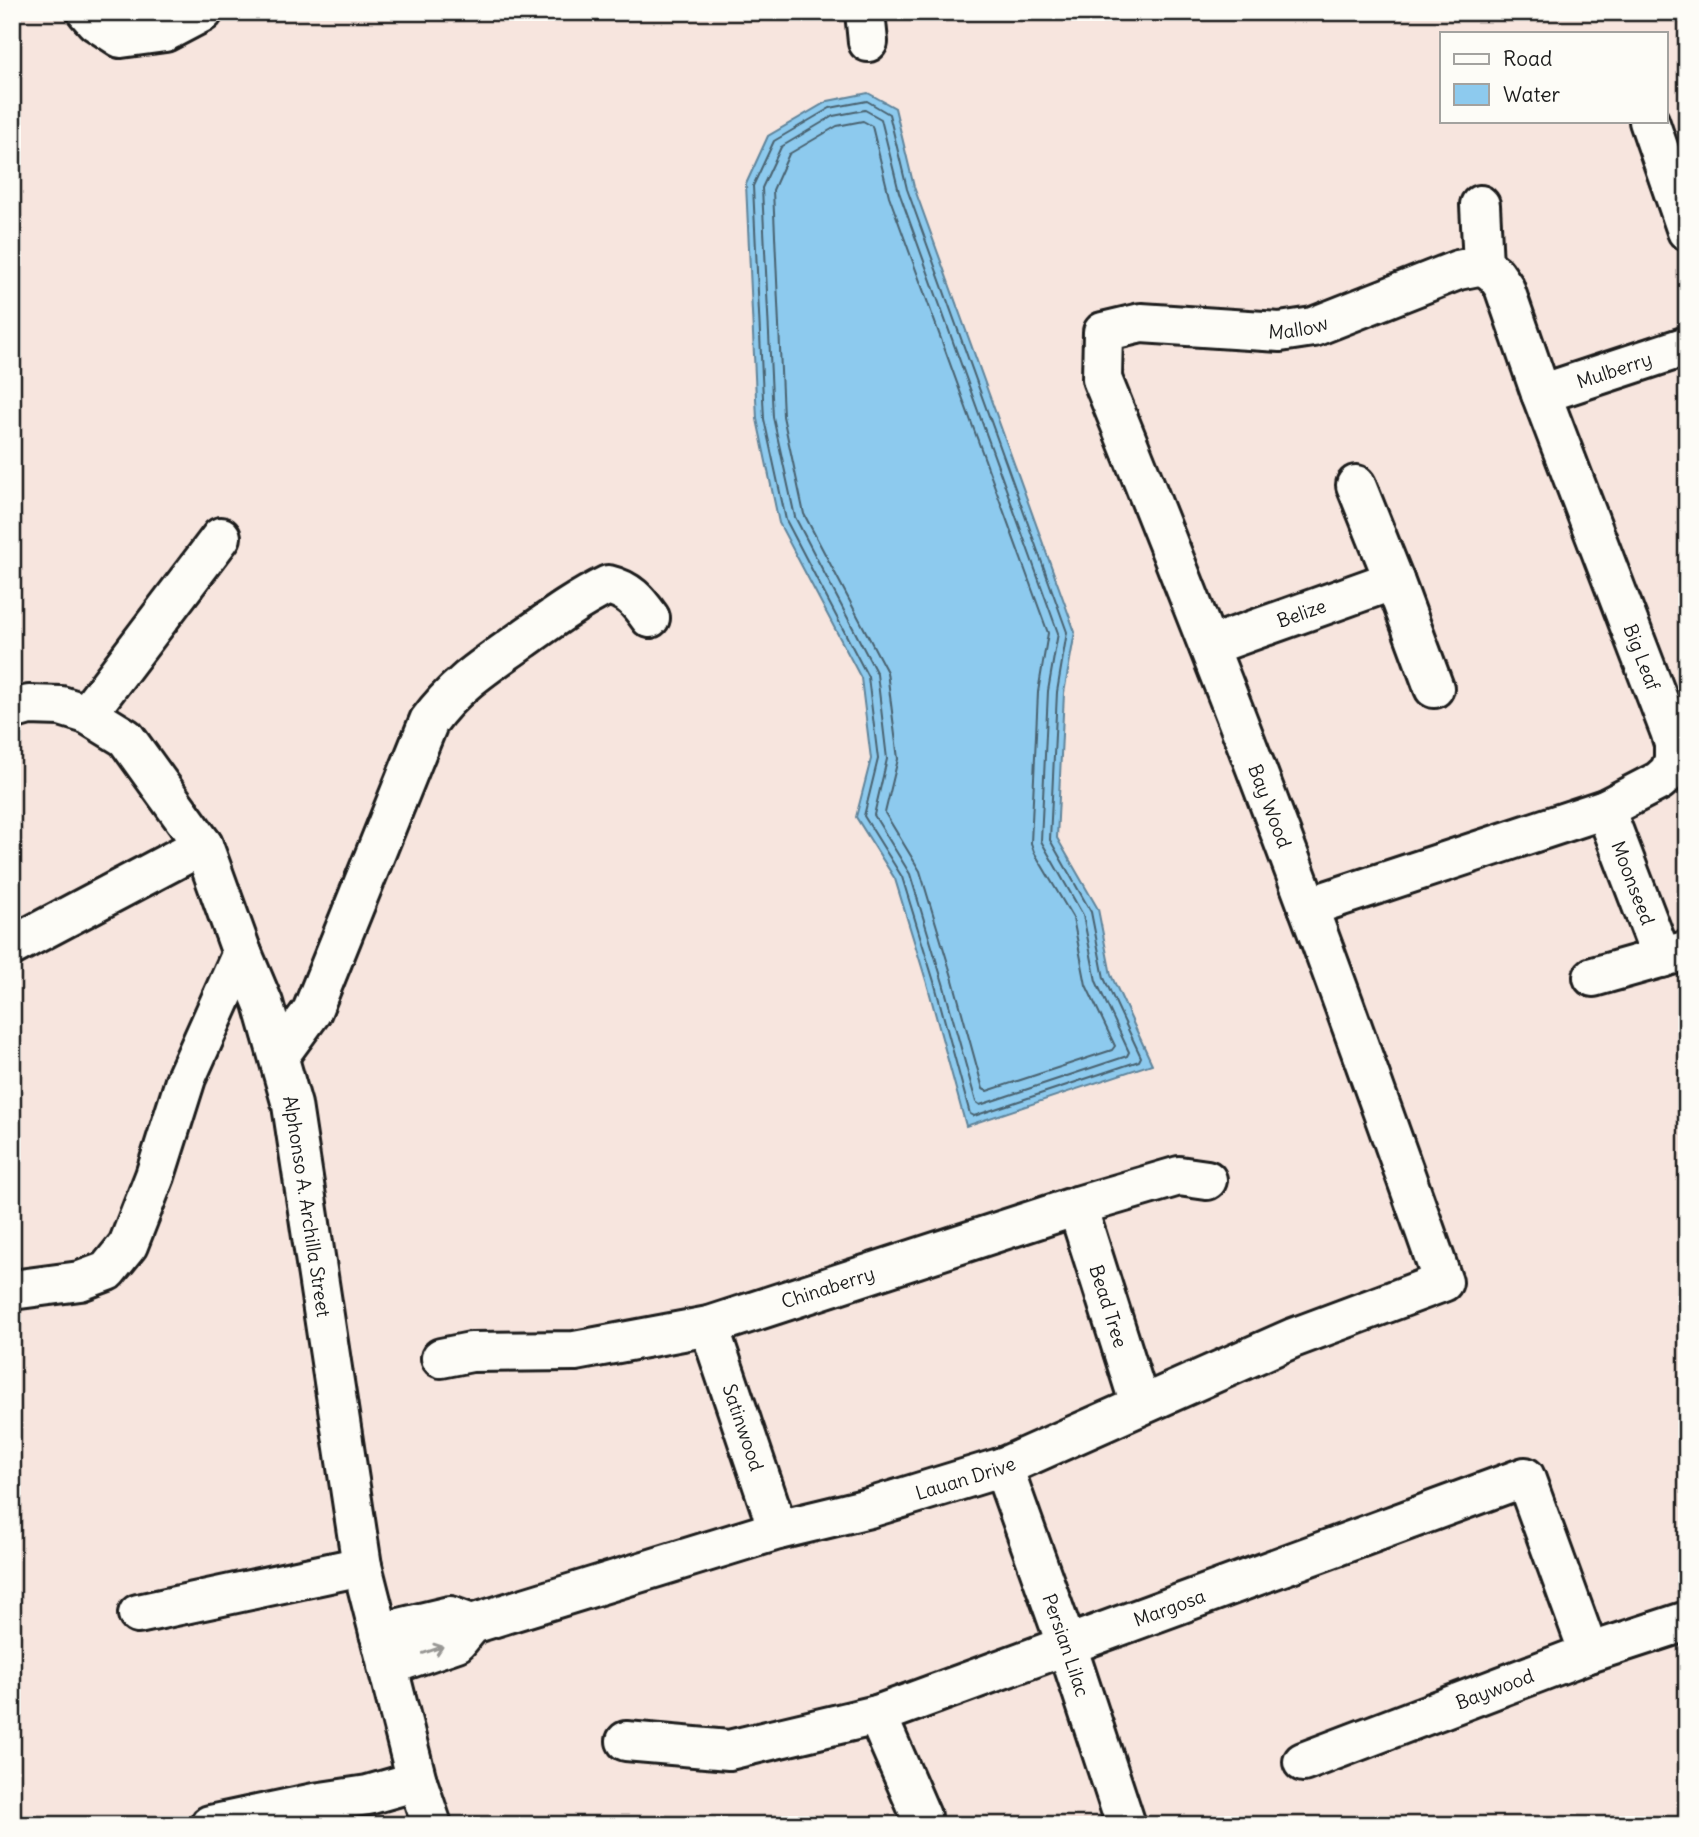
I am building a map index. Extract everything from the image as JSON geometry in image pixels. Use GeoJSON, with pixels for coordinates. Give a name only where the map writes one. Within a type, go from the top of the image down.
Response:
{"type":"FeatureCollection","features":[{"type":"Feature","properties":{"kind":"street"},"geometry":{"type":"LineString","coordinates":[[87,12],[95,21],[121,38],[165,32],[203,12]]}},
{"type":"Feature","properties":{"kind":"street"},"geometry":{"type":"LineString","coordinates":[[1649,122],[1687,231]]}},
{"type":"Feature","properties":{"kind":"street"},"geometry":{"type":"LineString","coordinates":[[1480,205],[1483,265]]}},
{"type":"Feature","properties":{"kind":"street","name":"Mallow"},"geometry":{"type":"LineString","coordinates":[[1102,332],[1141,323],[1293,331],[1312,327],[1458,270],[1483,265]]}},
{"type":"Feature","properties":{"kind":"street","name":"Big Leaf"},"geometry":{"type":"LineString","coordinates":[[1308,907],[1605,809],[1660,781],[1669,772],[1674,761],[1674,744],[1541,394],[1504,287],[1495,274],[1483,265]]}},
{"type":"Feature","properties":{"kind":"street","name":"Bay Wood"},"geometry":{"type":"LineString","coordinates":[[1102,332],[1102,379],[1209,646],[1308,907],[1443,1282]]}},
{"type":"Feature","properties":{"kind":"street","name":"Mulberry"},"geometry":{"type":"LineString","coordinates":[[1541,394],[1687,346]]}},
{"type":"Feature","properties":{"kind":"street"},"geometry":{"type":"LineString","coordinates":[[1356,485],[1434,688]]}},
{"type":"Feature","properties":{"kind":"street"},"geometry":{"type":"LineString","coordinates":[[88,714],[221,537]]}},
{"type":"Feature","properties":{"kind":"street","name":"Belize"},"geometry":{"type":"LineString","coordinates":[[1209,646],[1394,579]]}},
{"type":"Feature","properties":{"kind":"street"},"geometry":{"type":"LineString","coordinates":[[279,1056],[312,1011],[429,721],[443,701],[469,677],[562,612],[608,585],[620,588],[637,599],[650,618]]}},
{"type":"Feature","properties":{"kind":"street","name":"Alphonso A. Archilla Street"},"geometry":{"type":"LineString","coordinates":[[12,710],[29,705],[61,706],[88,714],[126,738],[203,845],[263,1003],[292,1105],[362,1566],[417,1781],[432,1825]]}},
{"type":"Feature","properties":{"kind":"street","name":"Moonseed"},"geometry":{"type":"LineString","coordinates":[[1605,809],[1674,954]]}},
{"type":"Feature","properties":{"kind":"street"},"geometry":{"type":"LineString","coordinates":[[12,946],[203,845]]}},
{"type":"Feature","properties":{"kind":"street"},"geometry":{"type":"LineString","coordinates":[[12,1290],[80,1281],[107,1271],[128,1245],[155,1176],[186,1078],[242,953]]}},
{"type":"Feature","properties":{"kind":"street"},"geometry":{"type":"LineString","coordinates":[[1593,977],[1674,954]]}},
{"type":"Feature","properties":{"kind":"street","name":"Chinaberry"},"geometry":{"type":"LineString","coordinates":[[440,1358],[471,1352],[575,1351],[709,1326],[1077,1206],[1179,1176],[1207,1180]]}},
{"type":"Feature","properties":{"kind":"street","name":"Bead Tree"},"geometry":{"type":"LineString","coordinates":[[1077,1206],[1140,1405]]}},
{"type":"Feature","properties":{"kind":"street","name":"Lauan Drive"},"geometry":{"type":"LineString","coordinates":[[383,1650],[457,1642],[472,1624],[778,1530],[869,1508],[1003,1467],[1293,1338],[1443,1282]]}},
{"type":"Feature","properties":{"kind":"street","name":"Satinwood"},"geometry":{"type":"LineString","coordinates":[[709,1326],[778,1530]]}},
{"type":"Feature","properties":{"kind":"street","name":"Persian Lilac"},"geometry":{"type":"LineString","coordinates":[[1003,1467],[1067,1646],[1126,1825]]}},
{"type":"Feature","properties":{"kind":"street","name":"Margosa"},"geometry":{"type":"LineString","coordinates":[[626,1741],[729,1750],[877,1715],[1525,1477],[1589,1653]]}},
{"type":"Feature","properties":{"kind":"street"},"geometry":{"type":"LineString","coordinates":[[138,1614],[362,1566]]}},
{"type":"Feature","properties":{"kind":"street","name":"Baywood"},"geometry":{"type":"LineString","coordinates":[[1303,1762],[1589,1653],[1687,1621]]}},
{"type":"Feature","properties":{"kind":"street"},"geometry":{"type":"LineString","coordinates":[[877,1715],[920,1816]]}},
{"type":"Feature","properties":{"kind":"street"},"geometry":{"type":"LineString","coordinates":[[210,1825],[314,1803],[368,1795],[417,1781]]}},
{"type":"Feature","properties":{"kind":"water"},"geometry":{"type":"Polygon","coordinates":[[[868,93],[895,108],[914,187],[1075,632],[1064,693],[1057,838],[1098,909],[1111,975],[1152,1064],[966,1126],[895,879],[856,817],[871,759],[861,678],[779,523],[757,419],[746,184],[768,136],[828,101],[868,93]]]}}]}
